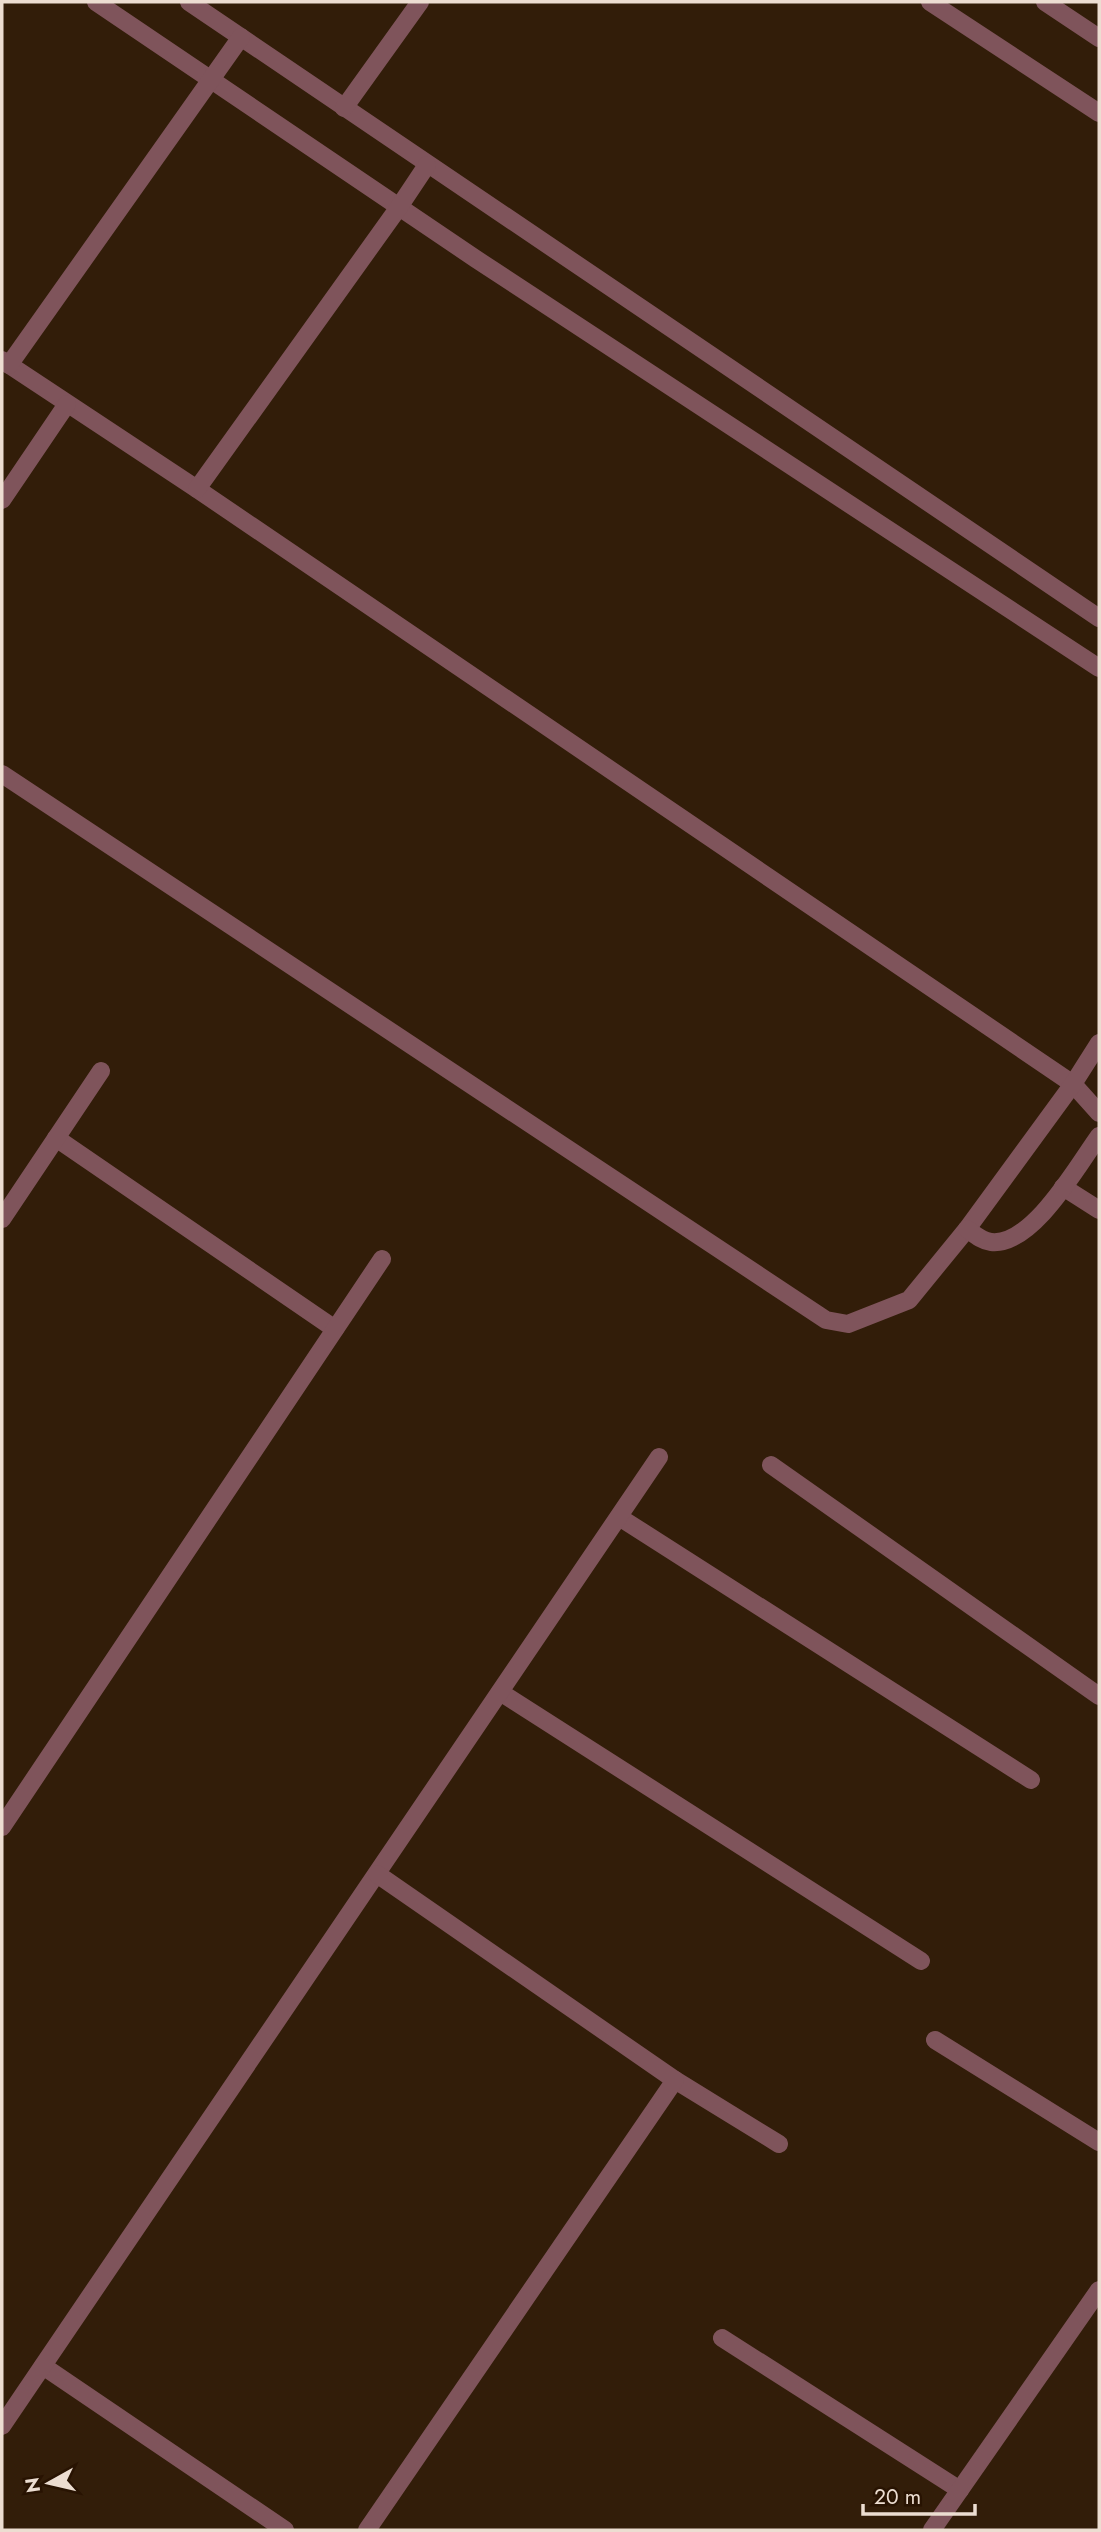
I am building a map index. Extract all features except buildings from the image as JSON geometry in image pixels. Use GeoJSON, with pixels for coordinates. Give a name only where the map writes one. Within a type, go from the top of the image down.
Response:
{"type":"FeatureCollection","features":[{"type":"Feature","properties":{"kind":"street"},"geometry":{"type":"LineString","coordinates":[[96,2],[476,260],[1099,668]]}},
{"type":"Feature","properties":{"kind":"street"},"geometry":{"type":"LineString","coordinates":[[189,2],[1099,618]]}},
{"type":"Feature","properties":{"kind":"street"},"geometry":{"type":"LineString","coordinates":[[344,108],[420,2]]}},
{"type":"Feature","properties":{"kind":"street"},"geometry":{"type":"LineString","coordinates":[[930,2],[1099,113]]}},
{"type":"Feature","properties":{"kind":"street"},"geometry":{"type":"LineString","coordinates":[[1045,2],[1099,38]]}},
{"type":"Feature","properties":{"kind":"street"},"geometry":{"type":"LineString","coordinates":[[241,37],[5,362],[197,489],[1073,1084],[1099,1113]]}},
{"type":"Feature","properties":{"kind":"street"},"geometry":{"type":"LineString","coordinates":[[197,489],[427,164]]}},
{"type":"Feature","properties":{"kind":"street"},"geometry":{"type":"LineString","coordinates":[[2,500],[67,404]]}},
{"type":"Feature","properties":{"kind":"street"},"geometry":{"type":"LineString","coordinates":[[2,774],[826,1320],[848,1324],[909,1300],[968,1229],[1073,1084],[1099,1043]]}},
{"type":"Feature","properties":{"kind":"street"},"geometry":{"type":"LineString","coordinates":[[2,1219],[101,1071]]}},
{"type":"Feature","properties":{"kind":"street"},"geometry":{"type":"LineString","coordinates":[[968,1229],[981,1239],[1003,1241],[1041,1218],[1099,1136]]}},
{"type":"Feature","properties":{"kind":"street"},"geometry":{"type":"LineString","coordinates":[[56,1138],[335,1329]]}},
{"type":"Feature","properties":{"kind":"street"},"geometry":{"type":"LineString","coordinates":[[1063,1187],[1099,1210]]}},
{"type":"Feature","properties":{"kind":"street"},"geometry":{"type":"LineString","coordinates":[[2,1827],[382,1259]]}},
{"type":"Feature","properties":{"kind":"street"},"geometry":{"type":"LineString","coordinates":[[2,2426],[659,1457]]}},
{"type":"Feature","properties":{"kind":"street"},"geometry":{"type":"LineString","coordinates":[[771,1465],[1099,1696]]}},
{"type":"Feature","properties":{"kind":"street"},"geometry":{"type":"LineString","coordinates":[[619,1517],[1031,1780]]}},
{"type":"Feature","properties":{"kind":"street"},"geometry":{"type":"LineString","coordinates":[[500,1692],[921,1961]]}},
{"type":"Feature","properties":{"kind":"street"},"geometry":{"type":"LineString","coordinates":[[377,1874],[674,2080],[779,2144]]}},
{"type":"Feature","properties":{"kind":"street"},"geometry":{"type":"LineString","coordinates":[[934,2040],[1099,2142]]}},
{"type":"Feature","properties":{"kind":"street"},"geometry":{"type":"LineString","coordinates":[[367,2530],[674,2080]]}},
{"type":"Feature","properties":{"kind":"street"},"geometry":{"type":"LineString","coordinates":[[932,2530],[1099,2290]]}},
{"type":"Feature","properties":{"kind":"street"},"geometry":{"type":"LineString","coordinates":[[722,2338],[960,2490]]}},
{"type":"Feature","properties":{"kind":"street"},"geometry":{"type":"LineString","coordinates":[[43,2366],[285,2530]]}}]}
